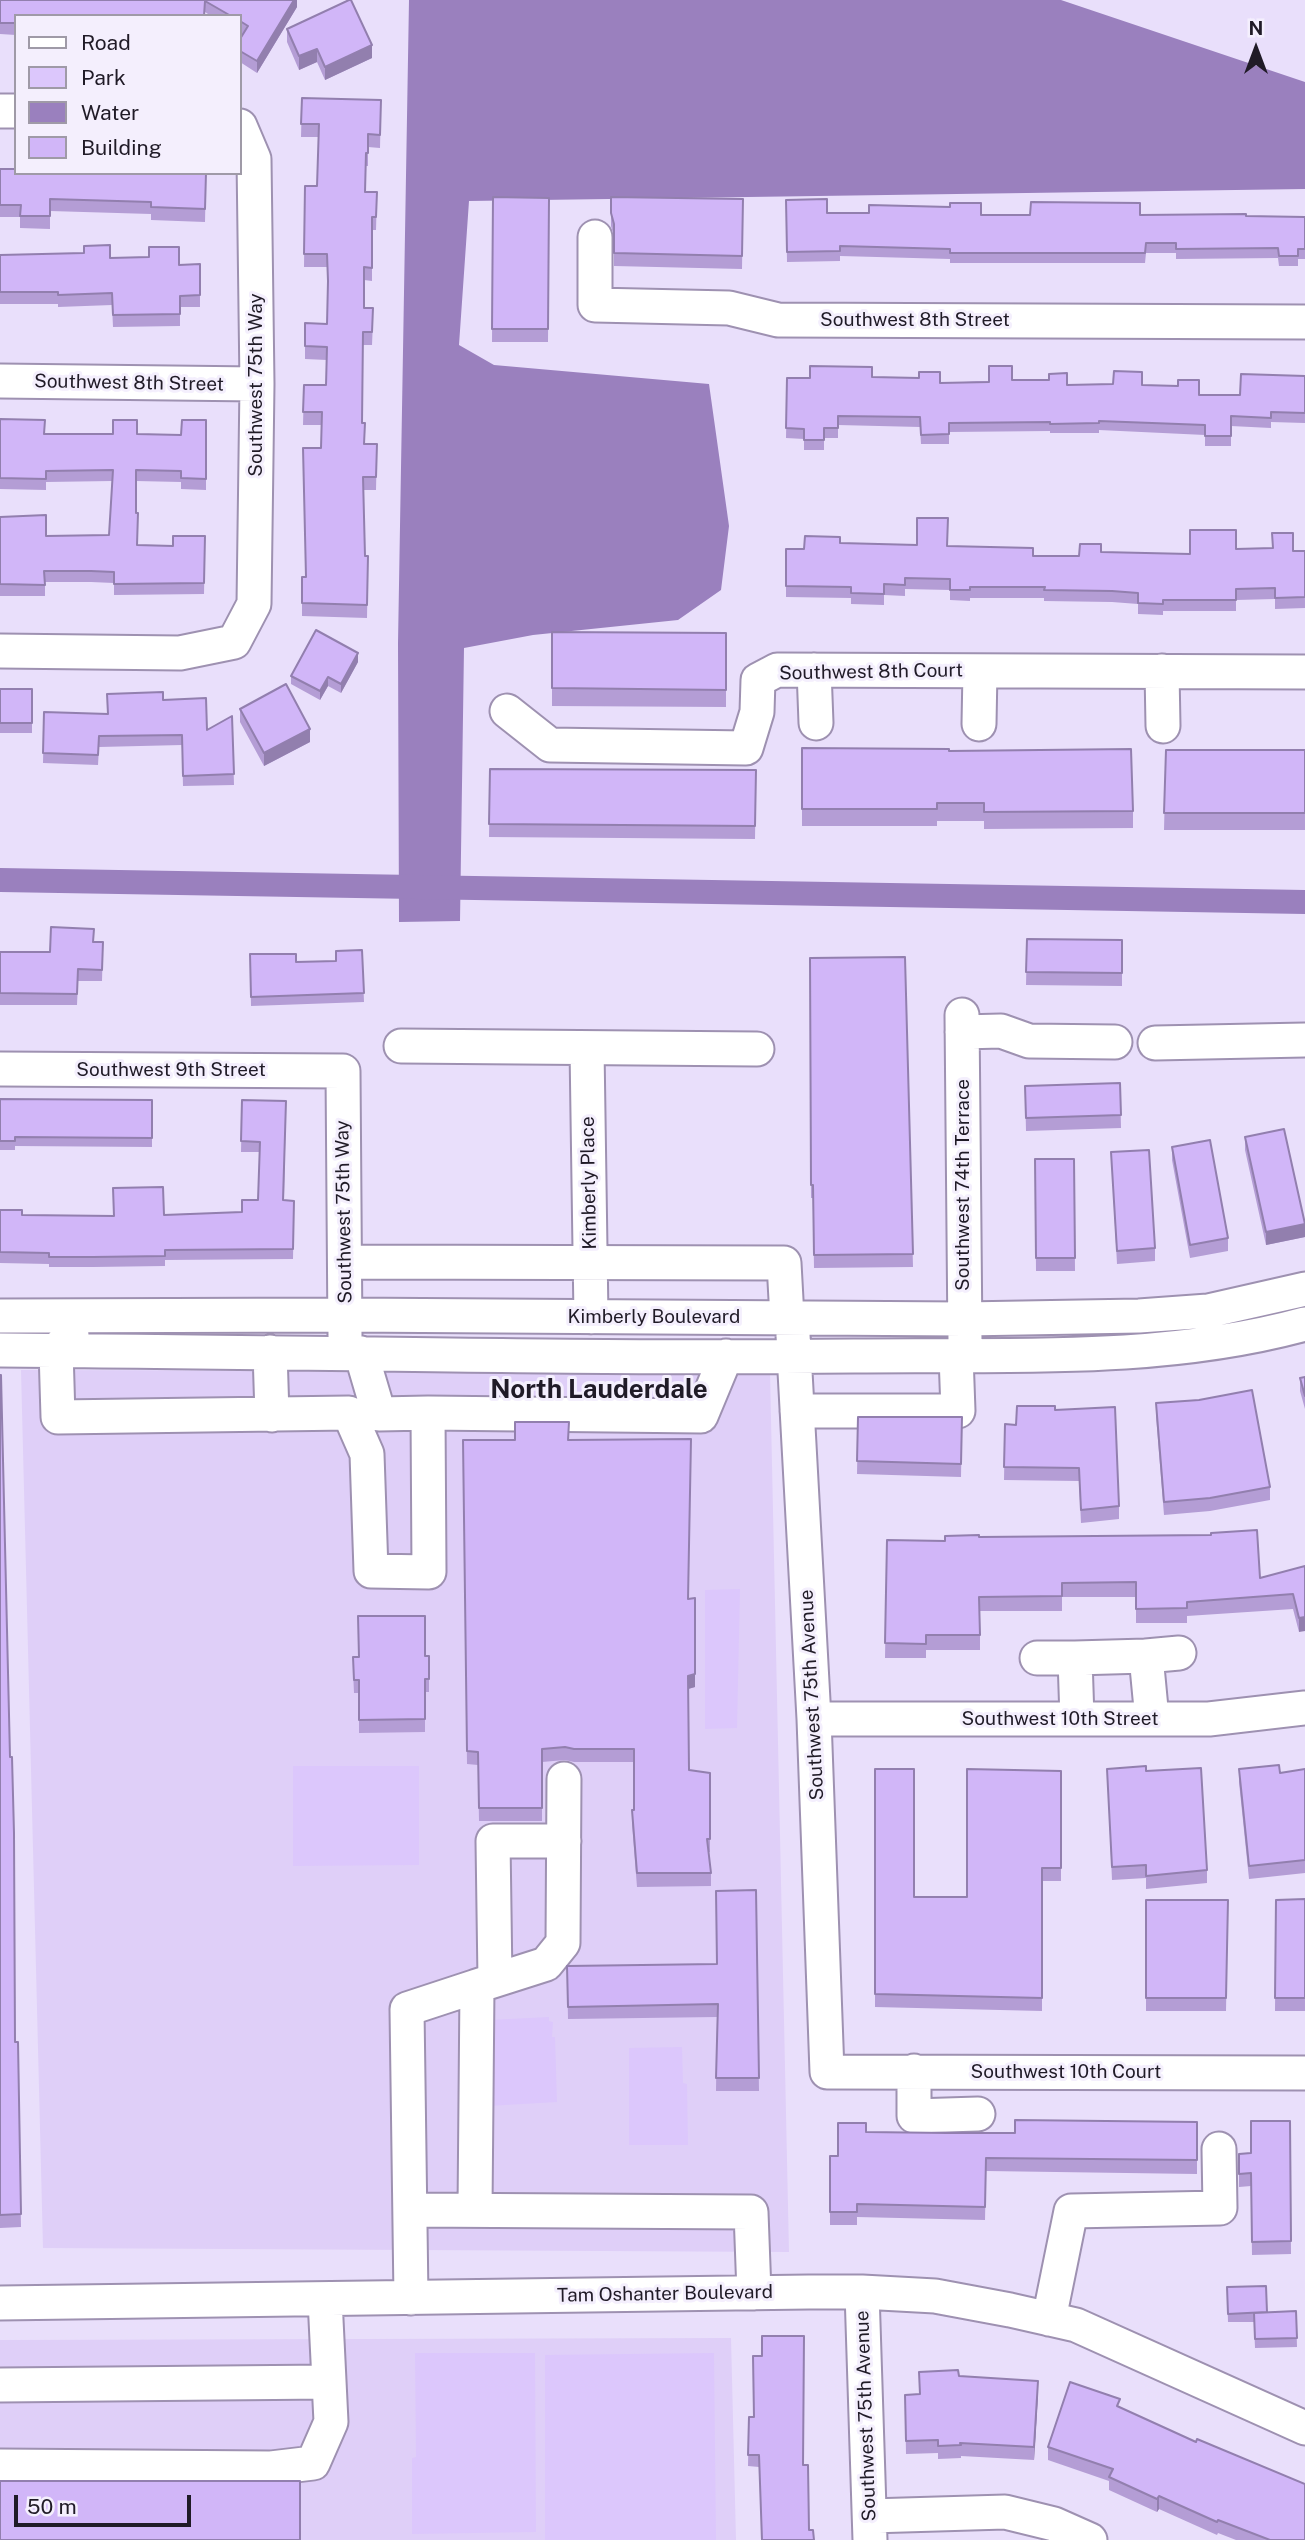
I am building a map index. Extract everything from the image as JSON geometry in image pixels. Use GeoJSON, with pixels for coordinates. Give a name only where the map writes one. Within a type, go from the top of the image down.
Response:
{"type":"FeatureCollection","features":[{"type":"Feature","properties":{"kind":"street","name":"Southwest 75th Way"},"geometry":{"type":"LineString","coordinates":[[0,650],[180,653],[234,642],[254,604],[257,384],[254,159],[242,131]]}},
{"type":"Feature","properties":{"kind":"street","name":"Southwest 8th Street"},"geometry":{"type":"LineString","coordinates":[[595,237],[595,305],[729,308],[778,320],[1305,322]]}},
{"type":"Feature","properties":{"kind":"street","name":"Southwest 8th Street"},"geometry":{"type":"LineString","coordinates":[[0,381],[257,384]]}},
{"type":"Feature","properties":{"kind":"street","name":"Southwest 8th Court"},"geometry":{"type":"LineString","coordinates":[[507,711],[551,745],[746,748],[757,712],[758,680],[777,670],[1305,672]]}},
{"type":"Feature","properties":{"kind":"street"},"geometry":{"type":"LineString","coordinates":[[814,670],[816,723]]}},
{"type":"Feature","properties":{"kind":"street"},"geometry":{"type":"LineString","coordinates":[[979,724],[980,671]]}},
{"type":"Feature","properties":{"kind":"street"},"geometry":{"type":"LineString","coordinates":[[1162,671],[1163,726]]}},
{"type":"Feature","properties":{"kind":"street","name":"Southwest 74th Terrace"},"geometry":{"type":"LineString","coordinates":[[797,1411],[958,1411],[964,1319],[962,1023],[1001,1031],[1029,1041],[1115,1042]]}},
{"type":"Feature","properties":{"kind":"street"},"geometry":{"type":"LineString","coordinates":[[1155,1043],[1305,1040]]}},
{"type":"Feature","properties":{"kind":"street"},"geometry":{"type":"LineString","coordinates":[[401,1046],[757,1049]]}},
{"type":"Feature","properties":{"kind":"street","name":"Kimberly Place"},"geometry":{"type":"LineString","coordinates":[[587,1048],[591,1317]]}},
{"type":"Feature","properties":{"kind":"street","name":"Southwest 9th Street"},"geometry":{"type":"LineString","coordinates":[[0,1069],[343,1071]]}},
{"type":"Feature","properties":{"kind":"street","name":"Southwest 75th Way"},"geometry":{"type":"LineString","coordinates":[[343,1071],[345,1315],[364,1414],[371,1571],[429,1572],[428,1413]]}},
{"type":"Feature","properties":{"kind":"street"},"geometry":{"type":"LineString","coordinates":[[345,1262],[590,1262]]}},
{"type":"Feature","properties":{"kind":"street","name":"Southwest 75th Avenue"},"geometry":{"type":"LineString","coordinates":[[590,1262],[784,1264],[794,1356],[814,1719],[827,2072]]}},
{"type":"Feature","properties":{"kind":"street","name":"Kimberly Boulevard"},"geometry":{"type":"LineString","coordinates":[[0,1316],[964,1319],[1139,1317],[1208,1311],[1305,1289]]}},
{"type":"Feature","properties":{"kind":"street"},"geometry":{"type":"LineString","coordinates":[[232,1315],[204,1327],[89,1329],[74,1333],[57,1350],[58,1417],[428,1413],[701,1416],[726,1356]]}},
{"type":"Feature","properties":{"kind":"street","name":"Kimberly Boulevard"},"geometry":{"type":"LineString","coordinates":[[0,1350],[726,1356],[1090,1354],[1197,1346],[1305,1324]]}},
{"type":"Feature","properties":{"kind":"street"},"geometry":{"type":"LineString","coordinates":[[270,1352],[272,1415]]}},
{"type":"Feature","properties":{"kind":"street"},"geometry":{"type":"LineString","coordinates":[[1037,1658],[1163,1655],[1152,1719]]}},
{"type":"Feature","properties":{"kind":"street"},"geometry":{"type":"LineString","coordinates":[[1075,1658],[1077,1719]]}},
{"type":"Feature","properties":{"kind":"street","name":"Southwest 10th Street"},"geometry":{"type":"LineString","coordinates":[[814,1719],[1209,1719],[1305,1708]]}},
{"type":"Feature","properties":{"kind":"street"},"geometry":{"type":"LineString","coordinates":[[411,2298],[407,2009],[546,1964],[563,1943],[564,1779]]}},
{"type":"Feature","properties":{"kind":"street"},"geometry":{"type":"LineString","coordinates":[[475,2209],[493,1841],[564,1841]]}},
{"type":"Feature","properties":{"kind":"street"},"geometry":{"type":"LineString","coordinates":[[914,2071],[914,2116],[978,2114]]}},
{"type":"Feature","properties":{"kind":"street","name":"Southwest 10th Court"},"geometry":{"type":"LineString","coordinates":[[827,2072],[1305,2073]]}},
{"type":"Feature","properties":{"kind":"street"},"geometry":{"type":"LineString","coordinates":[[1049,2319],[1071,2211],[1220,2208],[1219,2149]]}},
{"type":"Feature","properties":{"kind":"street"},"geometry":{"type":"LineString","coordinates":[[410,2210],[751,2212],[754,2293]]}},
{"type":"Feature","properties":{"kind":"street","name":"Southwest 75th Avenue"},"geometry":{"type":"LineString","coordinates":[[862,2292],[870,2528]]}},
{"type":"Feature","properties":{"kind":"street","name":"Tam Oshanter Boulevard"},"geometry":{"type":"LineString","coordinates":[[0,2303],[862,2292],[935,2296],[1076,2325],[1305,2428]]}},
{"type":"Feature","properties":{"kind":"street"},"geometry":{"type":"LineString","coordinates":[[0,2466],[271,2468],[313,2463],[331,2422],[325,2299]]}},
{"type":"Feature","properties":{"kind":"street"},"geometry":{"type":"LineString","coordinates":[[0,2385],[328,2382]]}},
{"type":"Feature","properties":{"kind":"street"},"geometry":{"type":"LineString","coordinates":[[870,2528],[1005,2512],[1054,2524],[1090,2540]]}},
{"type":"Feature","properties":{"kind":"shaded area"},"geometry":{"type":"Polygon","coordinates":[[[21,1370],[770,1372],[789,2252],[43,2248],[21,1370]]]}},
{"type":"Feature","properties":{"kind":"shaded area"},"geometry":{"type":"Polygon","coordinates":[[[731,2338],[736,2540],[0,2540],[0,2340],[731,2338]]]}},
{"type":"Feature","properties":{"kind":"green space"},"geometry":{"type":"Polygon","coordinates":[[[740,1589],[737,1728],[705,1729],[705,1590],[740,1589]]]}},
{"type":"Feature","properties":{"kind":"green space"},"geometry":{"type":"Polygon","coordinates":[[[293,1766],[419,1766],[419,1865],[293,1866],[293,1766]]]}},
{"type":"Feature","properties":{"kind":"green space"},"geometry":{"type":"Polygon","coordinates":[[[549,2017],[549,2021],[553,2022],[552,2037],[555,2037],[557,2102],[488,2106],[489,2020],[549,2017]]]}},
{"type":"Feature","properties":{"kind":"green space"},"geometry":{"type":"Polygon","coordinates":[[[682,2047],[683,2083],[687,2084],[688,2145],[629,2145],[629,2048],[682,2047]]]}},
{"type":"Feature","properties":{"kind":"green space"},"geometry":{"type":"Polygon","coordinates":[[[415,2353],[535,2353],[536,2532],[412,2534],[412,2458],[416,2457],[415,2353]]]}},
{"type":"Feature","properties":{"kind":"green space"},"geometry":{"type":"Polygon","coordinates":[[[714,2353],[716,2540],[545,2540],[545,2355],[714,2353]]]}},
{"type":"Feature","properties":{"kind":"water"},"geometry":{"type":"Polygon","coordinates":[[[409,0],[1061,0],[1305,82],[1305,189],[469,201],[459,345],[494,365],[709,384],[729,526],[721,590],[678,620],[533,635],[464,648],[460,921],[399,922],[398,643],[409,0]]]}},
{"type":"Feature","properties":{"kind":"building"},"geometry":{"type":"Polygon","coordinates":[[[0,0],[294,0],[257,61],[242,52],[242,36],[248,26],[242,22],[242,14],[228,14],[205,1],[204,14],[14,14],[14,23],[0,23],[0,0]]]}},
{"type":"Feature","properties":{"kind":"building"},"geometry":{"type":"Polygon","coordinates":[[[349,0],[372,45],[325,67],[317,49],[299,56],[287,29],[349,0]]]}},
{"type":"Feature","properties":{"kind":"building"},"geometry":{"type":"Polygon","coordinates":[[[302,98],[381,100],[380,135],[368,134],[366,153],[365,192],[377,192],[376,217],[372,217],[372,268],[364,267],[364,308],[373,308],[372,332],[363,332],[362,423],[365,423],[364,444],[377,444],[376,477],[363,477],[365,556],[368,556],[367,605],[302,603],[302,577],[306,577],[303,448],[321,448],[322,412],[303,412],[304,385],[326,385],[327,347],[305,346],[305,323],[327,324],[328,281],[327,254],[304,254],[305,186],[317,186],[319,124],[301,124],[302,98]]]}},
{"type":"Feature","properties":{"kind":"building"},"geometry":{"type":"Polygon","coordinates":[[[0,169],[14,169],[14,175],[206,175],[205,209],[151,207],[151,202],[50,199],[50,216],[20,216],[21,205],[0,205],[0,169]]]}},
{"type":"Feature","properties":{"kind":"building"},"geometry":{"type":"Polygon","coordinates":[[[493,197],[549,198],[548,329],[492,329],[493,197]]]}},
{"type":"Feature","properties":{"kind":"building"},"geometry":{"type":"Polygon","coordinates":[[[611,197],[743,199],[742,256],[614,253],[611,197]]]}},
{"type":"Feature","properties":{"kind":"building"},"geometry":{"type":"Polygon","coordinates":[[[827,199],[827,213],[869,213],[869,205],[950,207],[950,203],[981,203],[981,215],[1030,215],[1031,202],[1140,203],[1140,215],[1246,214],[1305,217],[1305,249],[1298,249],[1298,256],[1279,256],[1278,248],[1176,249],[1176,243],[1146,243],[1145,253],[950,253],[950,249],[840,246],[840,251],[787,252],[786,200],[827,199]]]}},
{"type":"Feature","properties":{"kind":"building"},"geometry":{"type":"Polygon","coordinates":[[[110,245],[110,258],[149,257],[149,247],[179,247],[179,265],[200,264],[200,295],[180,296],[180,314],[113,315],[112,293],[58,295],[58,292],[0,292],[0,255],[84,253],[84,246],[110,245]]]}},
{"type":"Feature","properties":{"kind":"building"},"geometry":{"type":"Polygon","coordinates":[[[810,366],[872,367],[872,377],[919,378],[919,372],[940,372],[940,383],[989,382],[989,366],[1012,366],[1012,380],[1049,380],[1049,374],[1067,373],[1067,385],[1113,384],[1114,371],[1142,372],[1142,385],[1178,386],[1178,380],[1199,380],[1199,395],[1240,395],[1241,374],[1305,376],[1305,413],[1271,412],[1271,418],[1231,416],[1231,436],[1205,436],[1205,425],[1099,421],[1050,424],[949,423],[949,434],[921,435],[920,417],[838,416],[838,428],[824,428],[824,440],[804,440],[804,429],[786,428],[787,378],[810,378],[810,366]]]}},
{"type":"Feature","properties":{"kind":"building"},"geometry":{"type":"Polygon","coordinates":[[[0,419],[45,420],[44,434],[113,434],[113,420],[137,420],[137,434],[181,435],[182,420],[206,420],[206,479],[181,478],[181,471],[136,470],[137,545],[173,546],[173,536],[205,536],[204,583],[114,584],[114,572],[44,571],[45,585],[0,584],[0,517],[46,515],[46,536],[109,535],[113,470],[46,471],[46,479],[0,478],[0,419]]]}},
{"type":"Feature","properties":{"kind":"building"},"geometry":{"type":"Polygon","coordinates":[[[917,518],[948,518],[947,546],[1033,548],[1033,556],[1079,556],[1080,544],[1101,544],[1101,552],[1190,554],[1190,530],[1236,530],[1236,549],[1273,548],[1272,533],[1293,533],[1293,551],[1305,551],[1305,597],[1275,598],[1275,588],[1236,589],[1236,600],[1163,600],[1163,604],[1138,603],[1138,593],[1044,590],[1045,587],[970,587],[970,590],[950,590],[950,579],[905,578],[905,585],[884,584],[884,594],[851,593],[851,587],[786,586],[786,549],[804,549],[805,536],[840,537],[840,543],[917,545],[917,518]]]}},
{"type":"Feature","properties":{"kind":"building"},"geometry":{"type":"Polygon","coordinates":[[[316,630],[358,653],[341,684],[328,677],[320,691],[291,676],[316,630]]]}},
{"type":"Feature","properties":{"kind":"building"},"geometry":{"type":"Polygon","coordinates":[[[552,632],[726,633],[726,690],[552,688],[552,632]]]}},
{"type":"Feature","properties":{"kind":"building"},"geometry":{"type":"Polygon","coordinates":[[[286,684],[310,729],[264,753],[240,709],[286,684]]]}},
{"type":"Feature","properties":{"kind":"building"},"geometry":{"type":"Polygon","coordinates":[[[0,689],[32,689],[32,723],[0,723],[0,689]]]}},
{"type":"Feature","properties":{"kind":"building"},"geometry":{"type":"Polygon","coordinates":[[[163,692],[163,700],[206,698],[207,730],[232,716],[234,774],[183,776],[182,735],[99,736],[98,755],[43,753],[44,712],[108,714],[107,694],[163,692]]]}},
{"type":"Feature","properties":{"kind":"building"},"geometry":{"type":"Polygon","coordinates":[[[802,748],[949,751],[1131,749],[1133,811],[984,812],[984,803],[937,803],[937,809],[802,809],[802,748]]]}},
{"type":"Feature","properties":{"kind":"building"},"geometry":{"type":"Polygon","coordinates":[[[1166,750],[1305,750],[1305,813],[1164,813],[1166,750]]]}},
{"type":"Feature","properties":{"kind":"building"},"geometry":{"type":"Polygon","coordinates":[[[490,769],[756,770],[755,826],[489,824],[490,769]]]}},
{"type":"Feature","properties":{"kind":"building"},"geometry":{"type":"Polygon","coordinates":[[[51,927],[94,929],[93,942],[103,942],[102,970],[78,969],[77,994],[0,993],[0,952],[50,952],[51,927]]]}},
{"type":"Feature","properties":{"kind":"building"},"geometry":{"type":"Polygon","coordinates":[[[1027,939],[1122,940],[1122,973],[1026,972],[1027,939]]]}},
{"type":"Feature","properties":{"kind":"building"},"geometry":{"type":"Polygon","coordinates":[[[362,950],[364,993],[251,997],[250,954],[296,954],[296,962],[336,961],[336,951],[362,950]]]}},
{"type":"Feature","properties":{"kind":"building"},"geometry":{"type":"Polygon","coordinates":[[[905,957],[913,1254],[814,1255],[810,958],[905,957]]]}},
{"type":"Feature","properties":{"kind":"building"},"geometry":{"type":"Polygon","coordinates":[[[1120,1083],[1121,1115],[1026,1118],[1025,1086],[1120,1083]]]}},
{"type":"Feature","properties":{"kind":"building"},"geometry":{"type":"Polygon","coordinates":[[[0,1099],[152,1100],[152,1138],[15,1137],[15,1141],[0,1141],[0,1099]]]}},
{"type":"Feature","properties":{"kind":"building"},"geometry":{"type":"Polygon","coordinates":[[[242,1100],[286,1101],[283,1200],[294,1201],[293,1249],[165,1250],[165,1256],[93,1257],[49,1257],[49,1253],[0,1252],[0,1210],[22,1210],[22,1215],[114,1216],[113,1188],[163,1187],[164,1215],[242,1212],[242,1200],[258,1200],[260,1142],[241,1141],[242,1100]]]}},
{"type":"Feature","properties":{"kind":"building"},"geometry":{"type":"Polygon","coordinates":[[[1284,1129],[1305,1224],[1266,1232],[1245,1137],[1284,1129]]]}},
{"type":"Feature","properties":{"kind":"building"},"geometry":{"type":"Polygon","coordinates":[[[1210,1140],[1228,1238],[1190,1245],[1172,1147],[1210,1140]]]}},
{"type":"Feature","properties":{"kind":"building"},"geometry":{"type":"Polygon","coordinates":[[[1149,1150],[1155,1248],[1117,1251],[1111,1152],[1149,1150]]]}},
{"type":"Feature","properties":{"kind":"building"},"geometry":{"type":"Polygon","coordinates":[[[1035,1159],[1074,1159],[1075,1258],[1036,1258],[1035,1159]]]}},
{"type":"Feature","properties":{"kind":"building"},"geometry":{"type":"Polygon","coordinates":[[[0,1375],[14,1833],[15,2042],[18,2042],[21,2214],[0,2215],[0,1375]]]}},
{"type":"Feature","properties":{"kind":"building"},"geometry":{"type":"Polygon","coordinates":[[[1305,1377],[1305,1396],[1300,1378],[1305,1377]]]}},
{"type":"Feature","properties":{"kind":"building"},"geometry":{"type":"Polygon","coordinates":[[[1252,1390],[1270,1487],[1210,1498],[1164,1502],[1156,1403],[1199,1400],[1252,1390]]]}},
{"type":"Feature","properties":{"kind":"building"},"geometry":{"type":"Polygon","coordinates":[[[1017,1406],[1055,1406],[1055,1410],[1115,1407],[1119,1506],[1081,1510],[1079,1468],[1004,1467],[1005,1424],[1016,1425],[1017,1406]]]}},
{"type":"Feature","properties":{"kind":"building"},"geometry":{"type":"Polygon","coordinates":[[[858,1417],[962,1417],[961,1464],[857,1461],[858,1417]]]}},
{"type":"Feature","properties":{"kind":"building"},"geometry":{"type":"Polygon","coordinates":[[[515,1422],[569,1422],[568,1440],[691,1439],[688,1599],[695,1598],[695,1674],[688,1676],[689,1770],[710,1773],[710,1839],[707,1839],[711,1873],[637,1873],[632,1810],[634,1749],[542,1749],[542,1808],[479,1808],[478,1752],[467,1751],[463,1440],[515,1440],[515,1422]]]}},
{"type":"Feature","properties":{"kind":"building"},"geometry":{"type":"Polygon","coordinates":[[[1257,1530],[1260,1578],[1305,1566],[1305,1617],[1299,1618],[1293,1594],[1187,1602],[1187,1608],[1136,1609],[1136,1582],[1062,1583],[1062,1596],[979,1597],[980,1635],[926,1635],[926,1644],[885,1643],[887,1540],[945,1541],[945,1536],[979,1535],[1211,1535],[1257,1530]]]}},
{"type":"Feature","properties":{"kind":"building"},"geometry":{"type":"Polygon","coordinates":[[[358,1616],[425,1616],[425,1656],[429,1656],[429,1679],[425,1679],[425,1719],[359,1720],[359,1680],[354,1680],[353,1657],[359,1657],[358,1616]]]}},
{"type":"Feature","properties":{"kind":"building"},"geometry":{"type":"Polygon","coordinates":[[[1279,1765],[1280,1773],[1305,1769],[1305,1860],[1249,1866],[1239,1769],[1279,1765]]]}},
{"type":"Feature","properties":{"kind":"building"},"geometry":{"type":"Polygon","coordinates":[[[1146,1766],[1146,1771],[1201,1768],[1207,1870],[1146,1876],[1146,1865],[1112,1867],[1107,1769],[1146,1766]]]}},
{"type":"Feature","properties":{"kind":"building"},"geometry":{"type":"Polygon","coordinates":[[[875,1769],[914,1769],[914,1897],[967,1897],[967,1769],[1061,1771],[1061,1868],[1042,1868],[1042,1998],[875,1994],[875,1769]]]}},
{"type":"Feature","properties":{"kind":"building"},"geometry":{"type":"Polygon","coordinates":[[[756,1890],[759,2078],[716,2078],[718,2004],[568,2007],[567,1966],[717,1964],[716,1891],[756,1890]]]}},
{"type":"Feature","properties":{"kind":"building"},"geometry":{"type":"Polygon","coordinates":[[[1305,1899],[1305,1998],[1275,1998],[1276,1900],[1305,1899]]]}},
{"type":"Feature","properties":{"kind":"building"},"geometry":{"type":"Polygon","coordinates":[[[1146,1900],[1228,1900],[1226,1998],[1146,1998],[1146,1900]]]}},
{"type":"Feature","properties":{"kind":"building"},"geometry":{"type":"Polygon","coordinates":[[[1015,2120],[1197,2122],[1197,2160],[986,2158],[985,2207],[857,2204],[857,2212],[830,2212],[830,2156],[838,2156],[838,2123],[866,2123],[866,2132],[1015,2133],[1015,2120]]]}},
{"type":"Feature","properties":{"kind":"building"},"geometry":{"type":"Polygon","coordinates":[[[1251,2121],[1290,2121],[1291,2241],[1252,2242],[1251,2173],[1239,2174],[1239,2154],[1251,2153],[1251,2121]]]}},
{"type":"Feature","properties":{"kind":"building"},"geometry":{"type":"Polygon","coordinates":[[[1266,2286],[1267,2312],[1228,2314],[1227,2287],[1266,2286]]]}},
{"type":"Feature","properties":{"kind":"building"},"geometry":{"type":"Polygon","coordinates":[[[1296,2311],[1297,2338],[1255,2339],[1254,2313],[1296,2311]]]}},
{"type":"Feature","properties":{"kind":"building"},"geometry":{"type":"Polygon","coordinates":[[[762,2336],[804,2336],[803,2465],[808,2465],[809,2530],[813,2530],[814,2540],[762,2540],[759,2455],[748,2455],[749,2417],[754,2417],[753,2356],[762,2356],[762,2336]]]}},
{"type":"Feature","properties":{"kind":"building"},"geometry":{"type":"Polygon","coordinates":[[[958,2370],[959,2376],[1038,2381],[1034,2447],[960,2443],[961,2445],[938,2446],[938,2440],[906,2441],[905,2395],[920,2394],[919,2372],[958,2370]]]}},
{"type":"Feature","properties":{"kind":"building"},"geometry":{"type":"Polygon","coordinates":[[[1070,2382],[1120,2399],[1117,2406],[1196,2442],[1197,2439],[1305,2484],[1305,2540],[1270,2540],[1218,2520],[1217,2522],[1109,2477],[1113,2469],[1048,2447],[1070,2382]]]}},
{"type":"Feature","properties":{"kind":"building"},"geometry":{"type":"Polygon","coordinates":[[[0,2481],[300,2481],[300,2540],[0,2540],[0,2481]]]}},
{"type":"Feature","properties":{"kind":"waterway"},"geometry":{"type":"LineString","coordinates":[[0,880],[1305,902]]}},
{"type":"Feature","properties":{"kind":"district","name":"North Lauderdale"},"geometry":{"type":"Point","coordinates":[599,1390]}}]}
